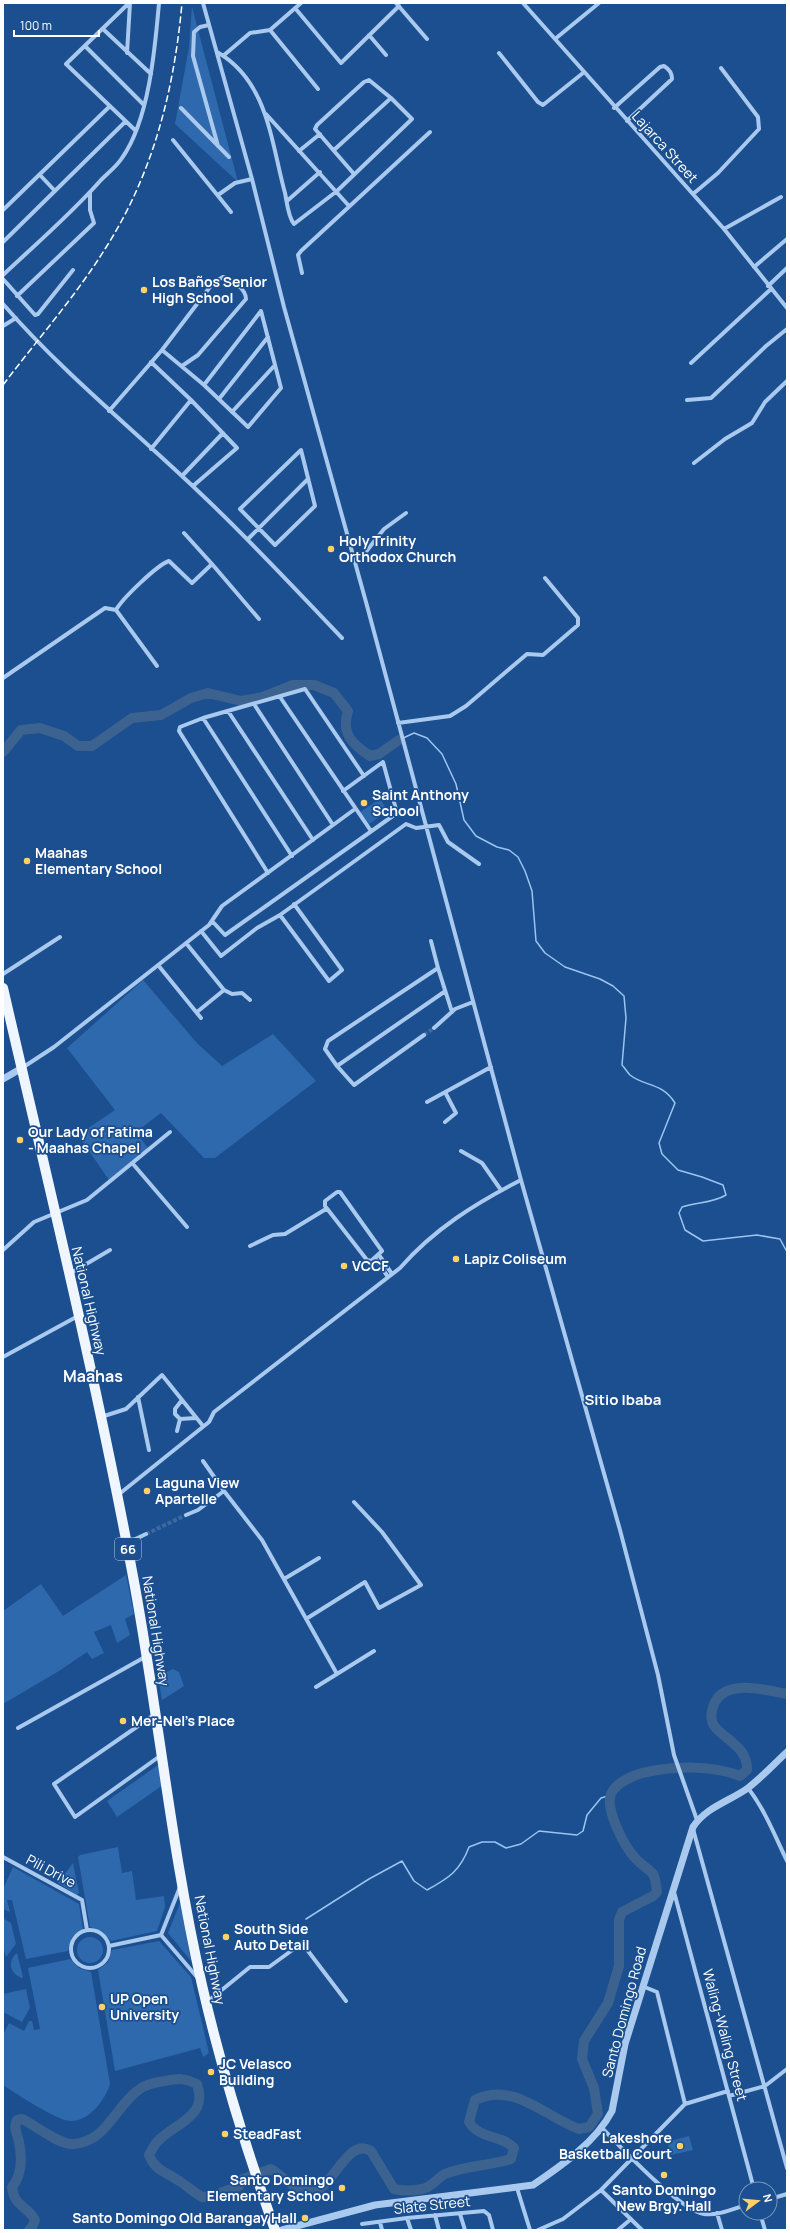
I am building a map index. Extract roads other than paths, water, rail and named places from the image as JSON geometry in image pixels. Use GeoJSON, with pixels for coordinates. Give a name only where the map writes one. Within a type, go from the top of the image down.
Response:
{"type":"FeatureCollection","features":[{"type":"Feature","properties":{"kind":"main road","name":"National Highway"},"geometry":{"type":"LineString","coordinates":[[3,988],[101,1417],[127,1543],[147,1656],[182,1881],[201,1982],[235,2113],[274,2230]]}},
{"type":"Feature","properties":{"kind":"street"},"geometry":{"type":"LineString","coordinates":[[130,3],[66,64],[109,107],[136,131]]}},
{"type":"Feature","properties":{"kind":"street"},"geometry":{"type":"LineString","coordinates":[[126,53],[130,3]]}},
{"type":"Feature","properties":{"kind":"street"},"geometry":{"type":"LineString","coordinates":[[3,275],[90,193],[122,158],[136,131],[144,105],[151,74],[159,3]]}},
{"type":"Feature","properties":{"kind":"street"},"geometry":{"type":"LineString","coordinates":[[203,3],[252,179],[284,308],[354,558],[521,1180],[620,1530],[658,1675],[674,1755],[697,1820]]}},
{"type":"Feature","properties":{"kind":"street"},"geometry":{"type":"LineString","coordinates":[[223,56],[250,33],[270,30],[302,3]]}},
{"type":"Feature","properties":{"kind":"street","name":"Lajarca Street"},"geometry":{"type":"LineString","coordinates":[[523,3],[614,108],[693,194],[787,308]]}},
{"type":"Feature","properties":{"kind":"street"},"geometry":{"type":"LineString","coordinates":[[555,39],[599,3]]}},
{"type":"Feature","properties":{"kind":"street"},"geometry":{"type":"LineString","coordinates":[[295,8],[341,63],[397,5],[427,39]]}},
{"type":"Feature","properties":{"kind":"street"},"geometry":{"type":"LineString","coordinates":[[209,25],[194,32],[193,56],[218,146]]}},
{"type":"Feature","properties":{"kind":"street"},"geometry":{"type":"LineString","coordinates":[[103,29],[126,53],[151,74]]}},
{"type":"Feature","properties":{"kind":"street"},"geometry":{"type":"LineString","coordinates":[[270,30],[318,89]]}},
{"type":"Feature","properties":{"kind":"street"},"geometry":{"type":"LineString","coordinates":[[369,35],[386,55]]}},
{"type":"Feature","properties":{"kind":"street"},"geometry":{"type":"LineString","coordinates":[[85,46],[144,105]]}},
{"type":"Feature","properties":{"kind":"street"},"geometry":{"type":"LineString","coordinates":[[217,52],[223,56],[255,89],[266,113],[294,224],[337,191],[412,119],[391,98],[373,82],[369,80],[364,82],[317,125],[315,129],[354,174]]}},
{"type":"Feature","properties":{"kind":"street"},"geometry":{"type":"LineString","coordinates":[[499,53],[538,102],[543,105],[583,73]]}},
{"type":"Feature","properties":{"kind":"street"},"geometry":{"type":"LineString","coordinates":[[614,108],[660,67],[668,68],[672,75],[672,79],[627,121]]}},
{"type":"Feature","properties":{"kind":"street"},"geometry":{"type":"LineString","coordinates":[[693,194],[738,154],[759,127],[758,117],[721,68]]}},
{"type":"Feature","properties":{"kind":"street"},"geometry":{"type":"LineString","coordinates":[[334,150],[391,98]]}},
{"type":"Feature","properties":{"kind":"street"},"geometry":{"type":"LineString","coordinates":[[3,210],[109,107]]}},
{"type":"Feature","properties":{"kind":"street"},"geometry":{"type":"LineString","coordinates":[[181,108],[229,156]]}},
{"type":"Feature","properties":{"kind":"street"},"geometry":{"type":"LineString","coordinates":[[266,113],[349,206]]}},
{"type":"Feature","properties":{"kind":"street"},"geometry":{"type":"LineString","coordinates":[[3,242],[125,122]]}},
{"type":"Feature","properties":{"kind":"street"},"geometry":{"type":"LineString","coordinates":[[302,273],[298,255],[430,132]]}},
{"type":"Feature","properties":{"kind":"street"},"geometry":{"type":"LineString","coordinates":[[299,151],[320,134]]}},
{"type":"Feature","properties":{"kind":"street"},"geometry":{"type":"LineString","coordinates":[[173,140],[231,212]]}},
{"type":"Feature","properties":{"kind":"street"},"geometry":{"type":"LineString","coordinates":[[287,201],[320,172]]}},
{"type":"Feature","properties":{"kind":"street"},"geometry":{"type":"LineString","coordinates":[[40,175],[55,191]]}},
{"type":"Feature","properties":{"kind":"street"},"geometry":{"type":"LineString","coordinates":[[218,194],[235,183],[252,179]]}},
{"type":"Feature","properties":{"kind":"street"},"geometry":{"type":"LineString","coordinates":[[17,296],[94,223],[89,200],[90,193]]}},
{"type":"Feature","properties":{"kind":"street"},"geometry":{"type":"LineString","coordinates":[[724,230],[781,197]]}},
{"type":"Feature","properties":{"kind":"street"},"geometry":{"type":"LineString","coordinates":[[754,267],[787,239]]}},
{"type":"Feature","properties":{"kind":"street"},"geometry":{"type":"LineString","coordinates":[[691,363],[770,287],[787,268]]}},
{"type":"Feature","properties":{"kind":"street"},"geometry":{"type":"LineString","coordinates":[[3,279],[35,315],[38,314],[73,270]]}},
{"type":"Feature","properties":{"kind":"street"},"geometry":{"type":"LineString","coordinates":[[109,411],[162,350],[213,283],[223,277],[236,284],[246,295],[246,299],[198,355],[182,366]]}},
{"type":"Feature","properties":{"kind":"street"},"geometry":{"type":"LineString","coordinates":[[3,304],[109,411],[193,486],[248,539],[342,638]]}},
{"type":"Feature","properties":{"kind":"street"},"geometry":{"type":"LineString","coordinates":[[162,350],[204,385],[248,427],[281,388],[261,311],[204,385]]}},
{"type":"Feature","properties":{"kind":"street"},"geometry":{"type":"LineString","coordinates":[[3,326],[16,318]]}},
{"type":"Feature","properties":{"kind":"street"},"geometry":{"type":"LineString","coordinates":[[687,400],[712,398],[766,346],[787,330]]}},
{"type":"Feature","properties":{"kind":"street"},"geometry":{"type":"LineString","coordinates":[[219,399],[268,337]]}},
{"type":"Feature","properties":{"kind":"street"},"geometry":{"type":"LineString","coordinates":[[151,362],[191,400],[237,448],[193,486]]}},
{"type":"Feature","properties":{"kind":"street"},"geometry":{"type":"LineString","coordinates":[[232,412],[276,365]]}},
{"type":"Feature","properties":{"kind":"street"},"geometry":{"type":"LineString","coordinates":[[694,463],[725,439],[752,423],[765,402],[787,381]]}},
{"type":"Feature","properties":{"kind":"street"},"geometry":{"type":"LineString","coordinates":[[151,449],[191,400]]}},
{"type":"Feature","properties":{"kind":"street"},"geometry":{"type":"LineString","coordinates":[[182,476],[223,433]]}},
{"type":"Feature","properties":{"kind":"street"},"geometry":{"type":"LineString","coordinates":[[301,450],[308,479],[315,506],[275,545],[240,509],[301,450]]}},
{"type":"Feature","properties":{"kind":"street"},"geometry":{"type":"LineString","coordinates":[[248,539],[308,479]]}},
{"type":"Feature","properties":{"kind":"street"},"geometry":{"type":"LineString","coordinates":[[354,558],[365,553],[384,529],[406,513]]}},
{"type":"Feature","properties":{"kind":"street"},"geometry":{"type":"LineString","coordinates":[[184,533],[259,619]]}},
{"type":"Feature","properties":{"kind":"street"},"geometry":{"type":"LineString","coordinates":[[116,610],[120,603],[165,562],[169,561],[172,563],[192,583],[212,564]]}},
{"type":"Feature","properties":{"kind":"street"},"geometry":{"type":"LineString","coordinates":[[399,724],[450,716],[466,706],[527,654],[543,655],[578,625],[578,618],[545,578]]}},
{"type":"Feature","properties":{"kind":"street"},"geometry":{"type":"LineString","coordinates":[[3,678],[105,608],[116,610],[156,666]]}},
{"type":"Feature","properties":{"kind":"street"},"geometry":{"type":"LineString","coordinates":[[268,873],[179,731],[180,727],[203,718],[305,689],[364,776]]}},
{"type":"Feature","properties":{"kind":"street"},"geometry":{"type":"LineString","coordinates":[[280,697],[342,791],[371,831]]}},
{"type":"Feature","properties":{"kind":"street"},"geometry":{"type":"LineString","coordinates":[[254,704],[333,825]]}},
{"type":"Feature","properties":{"kind":"street"},"geometry":{"type":"LineString","coordinates":[[228,711],[313,840]]}},
{"type":"Feature","properties":{"kind":"street"},"geometry":{"type":"LineString","coordinates":[[203,718],[292,856]]}},
{"type":"Feature","properties":{"kind":"street"},"geometry":{"type":"LineString","coordinates":[[212,922],[225,935],[397,813],[383,762],[342,791]]}},
{"type":"Feature","properties":{"kind":"street"},"geometry":{"type":"LineString","coordinates":[[3,1079],[54,1047],[212,922],[222,906],[355,809]]}},
{"type":"Feature","properties":{"kind":"street"},"geometry":{"type":"LineString","coordinates":[[201,931],[221,956],[257,928],[280,915],[403,825],[427,828],[439,825],[448,842],[479,864]]}},
{"type":"Feature","properties":{"kind":"street"},"geometry":{"type":"LineString","coordinates":[[280,915],[329,981],[342,970],[294,904]]}},
{"type":"Feature","properties":{"kind":"street"},"geometry":{"type":"LineString","coordinates":[[3,974],[60,937]]}},
{"type":"Feature","properties":{"kind":"street"},"geometry":{"type":"LineString","coordinates":[[431,940],[444,992],[452,1012]]}},
{"type":"Feature","properties":{"kind":"street"},"geometry":{"type":"LineString","coordinates":[[186,943],[224,990],[232,994],[242,993],[250,1000]]}},
{"type":"Feature","properties":{"kind":"street"},"geometry":{"type":"LineString","coordinates":[[158,965],[197,1012],[200,1018]]}},
{"type":"Feature","properties":{"kind":"street"},"geometry":{"type":"LineString","coordinates":[[424,1034],[354,1085],[337,1066],[325,1049],[328,1041],[438,968]]}},
{"type":"Feature","properties":{"kind":"street"},"geometry":{"type":"LineString","coordinates":[[197,1012],[224,990]]}},
{"type":"Feature","properties":{"kind":"street"},"geometry":{"type":"LineString","coordinates":[[337,1066],[444,992]]}},
{"type":"Feature","properties":{"kind":"street"},"geometry":{"type":"LineString","coordinates":[[434,1028],[460,1006],[473,1002]]}},
{"type":"Feature","properties":{"kind":"street"},"geometry":{"type":"LineString","coordinates":[[427,1102],[491,1067]]}},
{"type":"Feature","properties":{"kind":"street"},"geometry":{"type":"LineString","coordinates":[[444,1122],[456,1113],[445,1092]]}},
{"type":"Feature","properties":{"kind":"street"},"geometry":{"type":"LineString","coordinates":[[3,1250],[34,1222],[45,1216],[54,1214],[87,1200],[133,1164],[170,1132]]}},
{"type":"Feature","properties":{"kind":"street"},"geometry":{"type":"LineString","coordinates":[[461,1151],[482,1163],[501,1190]]}},
{"type":"Feature","properties":{"kind":"street"},"geometry":{"type":"LineString","coordinates":[[133,1164],[187,1227]]}},
{"type":"Feature","properties":{"kind":"street"},"geometry":{"type":"LineString","coordinates":[[117,1496],[184,1444],[209,1422],[214,1412],[390,1276],[412,1255],[464,1212],[521,1180]]}},
{"type":"Feature","properties":{"kind":"street"},"geometry":{"type":"LineString","coordinates":[[340,1192],[382,1252],[371,1261],[367,1260],[326,1209],[325,1201],[340,1192]]}},
{"type":"Feature","properties":{"kind":"street"},"geometry":{"type":"LineString","coordinates":[[250,1246],[273,1235],[285,1234],[326,1209]]}},
{"type":"Feature","properties":{"kind":"street"},"geometry":{"type":"LineString","coordinates":[[69,1274],[110,1250]]}},
{"type":"Feature","properties":{"kind":"street"},"geometry":{"type":"LineString","coordinates":[[379,1255],[390,1276]]}},
{"type":"Feature","properties":{"kind":"street"},"geometry":{"type":"LineString","coordinates":[[375,1258],[390,1276]]}},
{"type":"Feature","properties":{"kind":"street"},"geometry":{"type":"LineString","coordinates":[[3,1357],[78,1316]]}},
{"type":"Feature","properties":{"kind":"street"},"geometry":{"type":"LineString","coordinates":[[101,1417],[122,1412],[162,1375],[203,1426]]}},
{"type":"Feature","properties":{"kind":"street"},"geometry":{"type":"LineString","coordinates":[[138,1397],[149,1450]]}},
{"type":"Feature","properties":{"kind":"street"},"geometry":{"type":"LineString","coordinates":[[182,1400],[175,1409],[175,1414],[180,1418],[196,1418]]}},
{"type":"Feature","properties":{"kind":"street"},"geometry":{"type":"LineString","coordinates":[[177,1431],[180,1418]]}},
{"type":"Feature","properties":{"kind":"street"},"geometry":{"type":"LineString","coordinates":[[203,1461],[224,1492],[262,1540],[337,1674]]}},
{"type":"Feature","properties":{"kind":"street"},"geometry":{"type":"LineString","coordinates":[[186,1515],[198,1510],[224,1492]]}},
{"type":"Feature","properties":{"kind":"street"},"geometry":{"type":"LineString","coordinates":[[306,1619],[365,1582],[379,1608],[422,1584],[382,1532],[354,1502]]}},
{"type":"Feature","properties":{"kind":"street"},"geometry":{"type":"LineString","coordinates":[[127,1543],[146,1534]]}},
{"type":"Feature","properties":{"kind":"street"},"geometry":{"type":"LineString","coordinates":[[284,1579],[319,1558]]}},
{"type":"Feature","properties":{"kind":"street"},"geometry":{"type":"LineString","coordinates":[[316,1687],[374,1651]]}},
{"type":"Feature","properties":{"kind":"street"},"geometry":{"type":"LineString","coordinates":[[18,1728],[147,1656]]}},
{"type":"Feature","properties":{"kind":"street"},"geometry":{"type":"LineString","coordinates":[[155,1714],[54,1784],[74,1817],[162,1754]]}},
{"type":"Feature","properties":{"kind":"street","name":"Santo Domingo Road"},"geometry":{"type":"LineString","coordinates":[[282,2230],[375,2205],[533,2185],[551,2173],[601,2127],[607,2121],[614,2103],[625,2044],[693,1827],[697,1820],[748,1788],[787,1752]]}},
{"type":"Feature","properties":{"kind":"street"},"geometry":{"type":"LineString","coordinates":[[748,1788],[758,1801],[787,1861]]}},
{"type":"Feature","properties":{"kind":"street"},"geometry":{"type":"LineString","coordinates":[[693,1827],[787,2168]]}},
{"type":"Feature","properties":{"kind":"street","name":"Pili Drive"},"geometry":{"type":"LineString","coordinates":[[3,1857],[82,1900],[87,1930]]}},
{"type":"Feature","properties":{"kind":"street"},"geometry":{"type":"LineString","coordinates":[[161,1935],[182,1881]]}},
{"type":"Feature","properties":{"kind":"street","name":"Waling-Waling Street"},"geometry":{"type":"LineString","coordinates":[[673,1888],[752,2181]]}},
{"type":"Feature","properties":{"kind":"street"},"geometry":{"type":"LineString","coordinates":[[87,1930],[101,1934],[109,1946],[107,1958],[101,1965],[90,1969],[79,1965],[72,1956],[71,1945],[77,1935],[87,1930]]}},
{"type":"Feature","properties":{"kind":"street"},"geometry":{"type":"LineString","coordinates":[[109,1946],[161,1935]]}},
{"type":"Feature","properties":{"kind":"street"},"geometry":{"type":"LineString","coordinates":[[161,1935],[201,1982]]}},
{"type":"Feature","properties":{"kind":"street"},"geometry":{"type":"LineString","coordinates":[[206,2002],[250,1967],[270,1967],[302,1943],[346,2001]]}},
{"type":"Feature","properties":{"kind":"street"},"geometry":{"type":"LineString","coordinates":[[642,1986],[657,1992],[685,2104]]}},
{"type":"Feature","properties":{"kind":"street"},"geometry":{"type":"LineString","coordinates":[[729,2096],[765,2086],[787,2069]]}},
{"type":"Feature","properties":{"kind":"street"},"geometry":{"type":"LineString","coordinates":[[538,2230],[563,2220],[601,2190],[685,2104],[728,2091]]}},
{"type":"Feature","properties":{"kind":"street"},"geometry":{"type":"LineString","coordinates":[[601,2127],[674,2198],[688,2208],[704,2214],[717,2213],[738,2207]]}},
{"type":"Feature","properties":{"kind":"street"},"geometry":{"type":"LineString","coordinates":[[517,2188],[530,2230]]}},
{"type":"Feature","properties":{"kind":"street"},"geometry":{"type":"LineString","coordinates":[[601,2190],[642,2230]]}},
{"type":"Feature","properties":{"kind":"street","name":"Slate Street"},"geometry":{"type":"LineString","coordinates":[[362,2224],[435,2215],[487,2212],[493,2230]]}},
{"type":"Feature","properties":{"kind":"street"},"geometry":{"type":"LineString","coordinates":[[717,2213],[722,2230]]}},
{"type":"Feature","properties":{"kind":"street"},"geometry":{"type":"LineString","coordinates":[[460,2214],[465,2230]]}},
{"type":"Feature","properties":{"kind":"street"},"geometry":{"type":"LineString","coordinates":[[435,2215],[439,2230]]}},
{"type":"Feature","properties":{"kind":"street"},"geometry":{"type":"LineString","coordinates":[[407,2218],[410,2230]]}},
{"type":"Feature","properties":{"kind":"street"},"geometry":{"type":"LineString","coordinates":[[618,2230],[631,2219]]}},
{"type":"Feature","properties":{"kind":"street"},"geometry":{"type":"LineString","coordinates":[[380,2222],[382,2230]]}},
{"type":"Feature","properties":{"kind":"waterway"},"geometry":{"type":"LineString","coordinates":[[3,752],[21,730],[40,728],[64,736],[78,746],[92,746],[132,718],[161,715],[191,698],[208,693],[241,701],[263,697],[293,685],[314,685],[334,693],[348,711],[346,726],[350,738],[353,743],[370,756],[379,754],[399,740]]}},
{"type":"Feature","properties":{"kind":"waterway"},"geometry":{"type":"LineString","coordinates":[[399,740],[414,733],[427,738],[442,754],[456,784],[464,820],[476,836],[497,847],[509,850],[518,857],[532,891],[536,941],[545,953],[565,967],[600,979],[613,986],[624,996],[626,1018],[622,1065],[630,1075],[636,1079],[665,1091],[675,1103],[659,1143],[662,1154],[678,1170],[723,1185],[726,1195],[716,1200],[682,1207],[679,1213],[685,1230],[703,1241],[757,1235],[780,1239],[787,1252]]}},
{"type":"Feature","properties":{"kind":"waterway"},"geometry":{"type":"LineString","coordinates":[[29,2230],[35,2220],[15,2198],[12,2187],[18,2177],[21,2160],[19,2142],[15,2128],[17,2120],[22,2119],[54,2138],[67,2143],[73,2144],[84,2142],[102,2131],[129,2098],[137,2091],[147,2085],[174,2079],[181,2079],[197,2084],[199,2095],[198,2104],[195,2111],[189,2117],[158,2141],[149,2155],[157,2167],[202,2197],[213,2196],[239,2186],[243,2179],[271,2169],[289,2183],[300,2189],[310,2192],[318,2190],[325,2184],[347,2157],[354,2151],[362,2148],[371,2151],[394,2189],[404,2190],[425,2188],[445,2174],[453,2171],[511,2159],[514,2148],[503,2141],[484,2134],[473,2127],[469,2122],[475,2100],[489,2095],[503,2095],[516,2098],[529,2103],[566,2124],[579,2129],[589,2127],[598,2114],[594,2088],[582,2059],[584,2041],[608,2003],[619,1966],[619,1920],[622,1912],[653,1896],[657,1892],[653,1874],[635,1858],[621,1836],[613,1818],[610,1801],[611,1794],[617,1786],[627,1779],[642,1773],[658,1770],[706,1768],[729,1772],[740,1776],[747,1770],[744,1756],[740,1750],[715,1727],[712,1722],[712,1709],[718,1698],[725,1692],[745,1688],[756,1688],[787,1694]]}},
{"type":"Feature","properties":{"kind":"waterway"},"geometry":{"type":"LineString","coordinates":[[306,1919],[369,1879],[402,1861],[414,1881],[427,1890],[442,1882],[458,1868],[469,1847],[482,1842],[495,1842],[506,1848],[521,1844],[539,1831],[577,1835],[583,1831],[587,1815],[601,1798],[611,1795]]}},
{"type":"Feature","properties":{"kind":"tunnel"},"geometry":{"type":"LineString","coordinates":[[424,1035],[434,1028]]}},
{"type":"Feature","properties":{"kind":"tunnel"},"geometry":{"type":"LineString","coordinates":[[146,1534],[186,1515]]}},
{"type":"Feature","properties":{"kind":"railway"},"geometry":{"type":"LineString","coordinates":[[3,385],[69,301],[105,249],[122,221],[148,161],[167,100],[182,3]]}},
{"type":"Feature","properties":{"kind":"place","name":"Los Baños Senior High School"},"geometry":{"type":"Point","coordinates":[144,290]}},
{"type":"Feature","properties":{"kind":"place","name":"Holy Trinity Orthodox Church"},"geometry":{"type":"Point","coordinates":[331,549]}},
{"type":"Feature","properties":{"kind":"place","name":"Saint Anthony School"},"geometry":{"type":"Point","coordinates":[364,803]}},
{"type":"Feature","properties":{"kind":"place","name":"Maahas Elementary School"},"geometry":{"type":"Point","coordinates":[27,861]}},
{"type":"Feature","properties":{"kind":"place","name":"Our Lady of Fatima - Maahas Chapel"},"geometry":{"type":"Point","coordinates":[20,1140]}},
{"type":"Feature","properties":{"kind":"place","name":"Lapiz Coliseum"},"geometry":{"type":"Point","coordinates":[456,1259]}},
{"type":"Feature","properties":{"kind":"place","name":"VCCF"},"geometry":{"type":"Point","coordinates":[344,1266]}},
{"type":"Feature","properties":{"kind":"place","name":"Laguna View Apartelle"},"geometry":{"type":"Point","coordinates":[147,1491]}},
{"type":"Feature","properties":{"kind":"place","name":"Mer-Nel's Place"},"geometry":{"type":"Point","coordinates":[123,1721]}},
{"type":"Feature","properties":{"kind":"place","name":"South Side Auto Detail"},"geometry":{"type":"Point","coordinates":[226,1937]}},
{"type":"Feature","properties":{"kind":"place","name":"UP Open University"},"geometry":{"type":"Point","coordinates":[102,2007]}},
{"type":"Feature","properties":{"kind":"place","name":"JC Velasco Building"},"geometry":{"type":"Point","coordinates":[211,2072]}},
{"type":"Feature","properties":{"kind":"place","name":"SteadFast"},"geometry":{"type":"Point","coordinates":[225,2134]}},
{"type":"Feature","properties":{"kind":"place","name":"Lakeshore Basketball Court"},"geometry":{"type":"Point","coordinates":[680,2146]}},
{"type":"Feature","properties":{"kind":"place","name":"Santo Domingo New Brgy. Hall"},"geometry":{"type":"Point","coordinates":[664,2175]}},
{"type":"Feature","properties":{"kind":"place","name":"Santo Domingo Elementary School"},"geometry":{"type":"Point","coordinates":[342,2188]}},
{"type":"Feature","properties":{"kind":"place","name":"Santo Domingo Old Barangay Hall"},"geometry":{"type":"Point","coordinates":[305,2218]}},
{"type":"Feature","properties":{"kind":"district","name":"Maahas"},"geometry":{"type":"Point","coordinates":[93,1376]}},
{"type":"Feature","properties":{"kind":"district","name":"Sitio Ibaba"},"geometry":{"type":"Point","coordinates":[623,1400]}}]}
